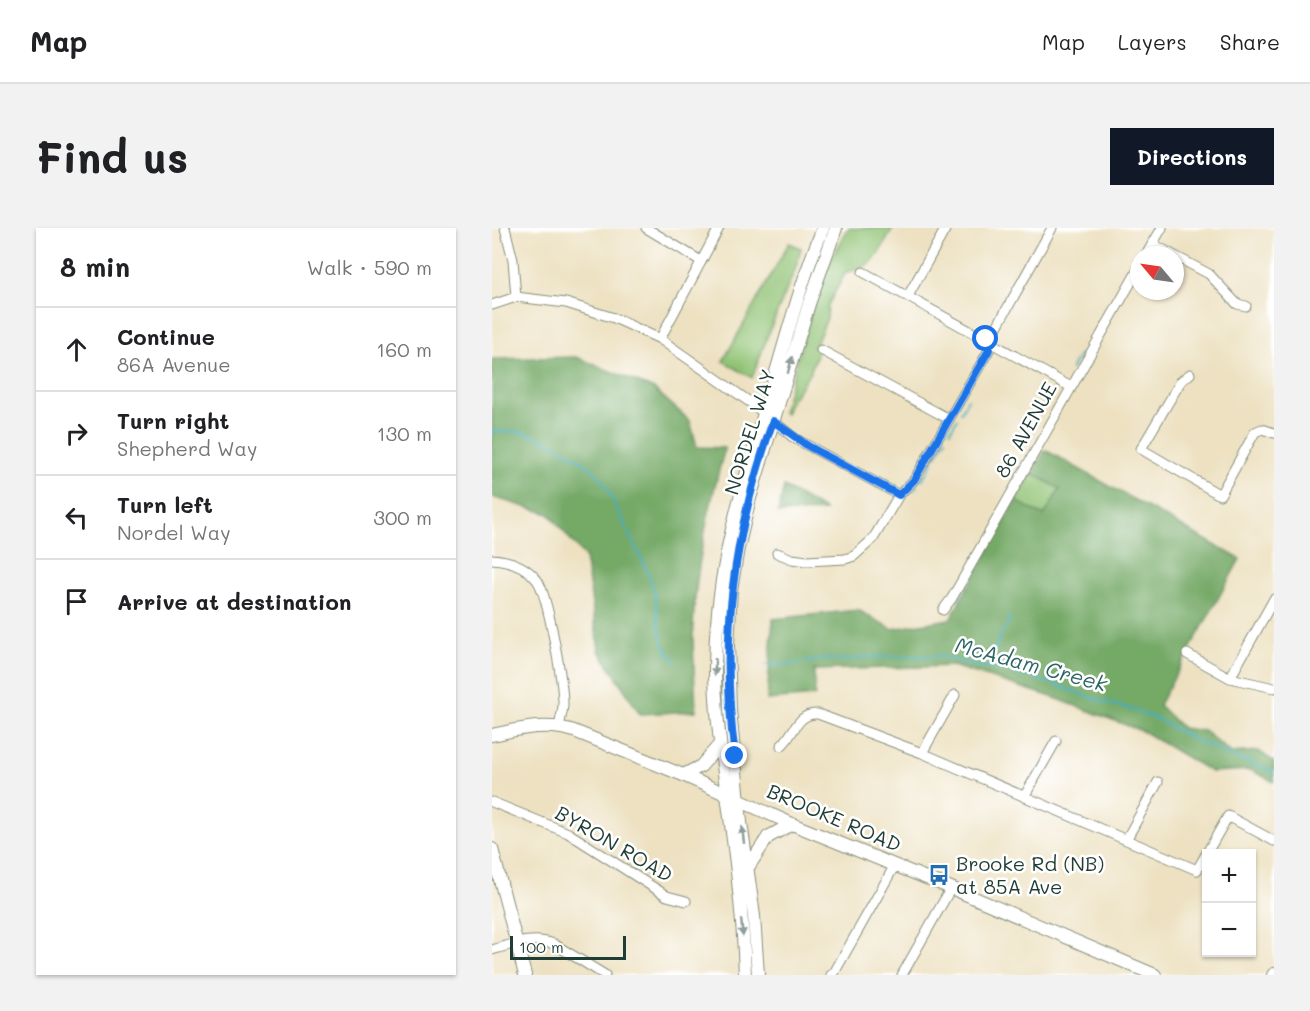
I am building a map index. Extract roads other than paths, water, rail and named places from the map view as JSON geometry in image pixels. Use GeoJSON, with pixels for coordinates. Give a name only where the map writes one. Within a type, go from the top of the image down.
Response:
{"type":"FeatureCollection","features":[{"type":"Feature","properties":{"kind":"main road","name":"NORDEL WAY"},"geometry":{"type":"LineString","coordinates":[[758,975],[756,937],[729,692],[729,612],[734,567],[797,300],[823,228]]}},
{"type":"Feature","properties":{"kind":"main road","name":"NORDEL WAY"},"geometry":{"type":"LineString","coordinates":[[746,975],[720,744],[715,668],[719,590],[735,512],[836,228]]}},
{"type":"Feature","properties":{"kind":"main road","name":"BROOKE ROAD"},"geometry":{"type":"LineString","coordinates":[[492,735],[531,727],[559,727],[574,731],[1155,975]]}},
{"type":"Feature","properties":{"kind":"main road"},"geometry":{"type":"LineString","coordinates":[[683,775],[701,766],[720,744]]}},
{"type":"Feature","properties":{"kind":"main road"},"geometry":{"type":"LineString","coordinates":[[747,869],[768,837],[792,824]]}},
{"type":"Feature","properties":{"kind":"main road"},"geometry":{"type":"LineString","coordinates":[[492,849],[525,975]]}},
{"type":"Feature","properties":{"kind":"street"},"geometry":{"type":"LineString","coordinates":[[505,228],[513,260],[516,297]]}},
{"type":"Feature","properties":{"kind":"street"},"geometry":{"type":"LineString","coordinates":[[646,228],[701,261]]}},
{"type":"Feature","properties":{"kind":"street"},"geometry":{"type":"LineString","coordinates":[[660,339],[719,228]]}},
{"type":"Feature","properties":{"kind":"street"},"geometry":{"type":"LineString","coordinates":[[908,296],[946,228]]}},
{"type":"Feature","properties":{"kind":"street"},"geometry":{"type":"LineString","coordinates":[[777,553],[792,559],[807,561],[855,560],[873,539],[899,495],[914,480],[989,350],[989,341],[1052,228]]}},
{"type":"Feature","properties":{"kind":"street"},"geometry":{"type":"LineString","coordinates":[[1157,246],[1153,244],[1162,228]]}},
{"type":"Feature","properties":{"kind":"street"},"geometry":{"type":"LineString","coordinates":[[1184,260],[1209,274],[1237,304],[1246,306]]}},
{"type":"Feature","properties":{"kind":"street"},"geometry":{"type":"LineString","coordinates":[[863,272],[1071,387]]}},
{"type":"Feature","properties":{"kind":"street","name":"86 AVENUE"},"geometry":{"type":"LineString","coordinates":[[943,610],[952,598],[1130,284]]}},
{"type":"Feature","properties":{"kind":"street"},"geometry":{"type":"LineString","coordinates":[[492,305],[516,297],[566,303],[614,318],[660,339],[716,377],[808,446],[899,495]]}},
{"type":"Feature","properties":{"kind":"street"},"geometry":{"type":"LineString","coordinates":[[821,350],[949,419]]}},
{"type":"Feature","properties":{"kind":"street"},"geometry":{"type":"LineString","coordinates":[[1190,374],[1181,381],[1141,449],[1220,495],[1256,432],[1262,429],[1274,433]]}},
{"type":"Feature","properties":{"kind":"street"},"geometry":{"type":"LineString","coordinates":[[492,559],[508,561],[524,568],[542,588],[552,632],[563,705],[559,727]]}},
{"type":"Feature","properties":{"kind":"street"},"geometry":{"type":"LineString","coordinates":[[1230,678],[1274,599]]}},
{"type":"Feature","properties":{"kind":"street"},"geometry":{"type":"LineString","coordinates":[[1187,654],[1230,678],[1274,688]]}},
{"type":"Feature","properties":{"kind":"street"},"geometry":{"type":"LineString","coordinates":[[921,753],[955,695]]}},
{"type":"Feature","properties":{"kind":"street"},"geometry":{"type":"LineString","coordinates":[[781,747],[801,718],[812,713],[818,714],[921,753],[1197,870],[1228,816],[1274,841]]}},
{"type":"Feature","properties":{"kind":"street"},"geometry":{"type":"LineString","coordinates":[[1024,797],[1056,741]]}},
{"type":"Feature","properties":{"kind":"street"},"geometry":{"type":"LineString","coordinates":[[1126,840],[1158,782]]}},
{"type":"Feature","properties":{"kind":"street","name":"BYRON ROAD"},"geometry":{"type":"LineString","coordinates":[[492,802],[568,833],[667,896],[686,901]]}},
{"type":"Feature","properties":{"kind":"street"},"geometry":{"type":"LineString","coordinates":[[831,975],[895,865]]}},
{"type":"Feature","properties":{"kind":"street"},"geometry":{"type":"LineString","coordinates":[[902,975],[951,888]]}},
{"type":"Feature","properties":{"kind":"street"},"geometry":{"type":"LineString","coordinates":[[492,950],[536,940],[554,944],[605,975]]}},
{"type":"Feature","properties":{"kind":"waterway"},"geometry":{"type":"LineString","coordinates":[[1142,246],[1145,241]]}},
{"type":"Feature","properties":{"kind":"waterway"},"geometry":{"type":"LineString","coordinates":[[1071,369],[1080,354]]}},
{"type":"Feature","properties":{"kind":"waterway"},"geometry":{"type":"LineString","coordinates":[[961,412],[968,399]]}},
{"type":"Feature","properties":{"kind":"waterway"},"geometry":{"type":"LineString","coordinates":[[950,431],[957,419]]}},
{"type":"Feature","properties":{"kind":"waterway","name":"McAdam Creek"},"geometry":{"type":"LineString","coordinates":[[492,431],[530,434],[564,450],[587,465],[602,480],[648,573],[655,598],[661,637],[664,646],[676,661]]}},
{"type":"Feature","properties":{"kind":"waterway"},"geometry":{"type":"LineString","coordinates":[[936,456],[946,439]]}},
{"type":"Feature","properties":{"kind":"waterway"},"geometry":{"type":"LineString","coordinates":[[957,600],[1036,460]]}},
{"type":"Feature","properties":{"kind":"waterway"},"geometry":{"type":"LineString","coordinates":[[922,480],[933,461]]}},
{"type":"Feature","properties":{"kind":"waterway"},"geometry":{"type":"LineString","coordinates":[[914,490],[917,486]]}},
{"type":"Feature","properties":{"kind":"waterway"},"geometry":{"type":"LineString","coordinates":[[989,668],[1000,636],[1008,624],[1008,616]]}},
{"type":"Feature","properties":{"kind":"waterway","name":"McAdam Creek"},"geometry":{"type":"LineString","coordinates":[[766,665],[793,664],[823,659],[941,656],[1051,683],[1133,710],[1157,719],[1231,756],[1274,772]]}},
{"type":"Feature","properties":{"kind":"place","name":"Brooke Rd (NB) at 85A Ave"},"geometry":{"type":"Point","coordinates":[939,875]}}]}
